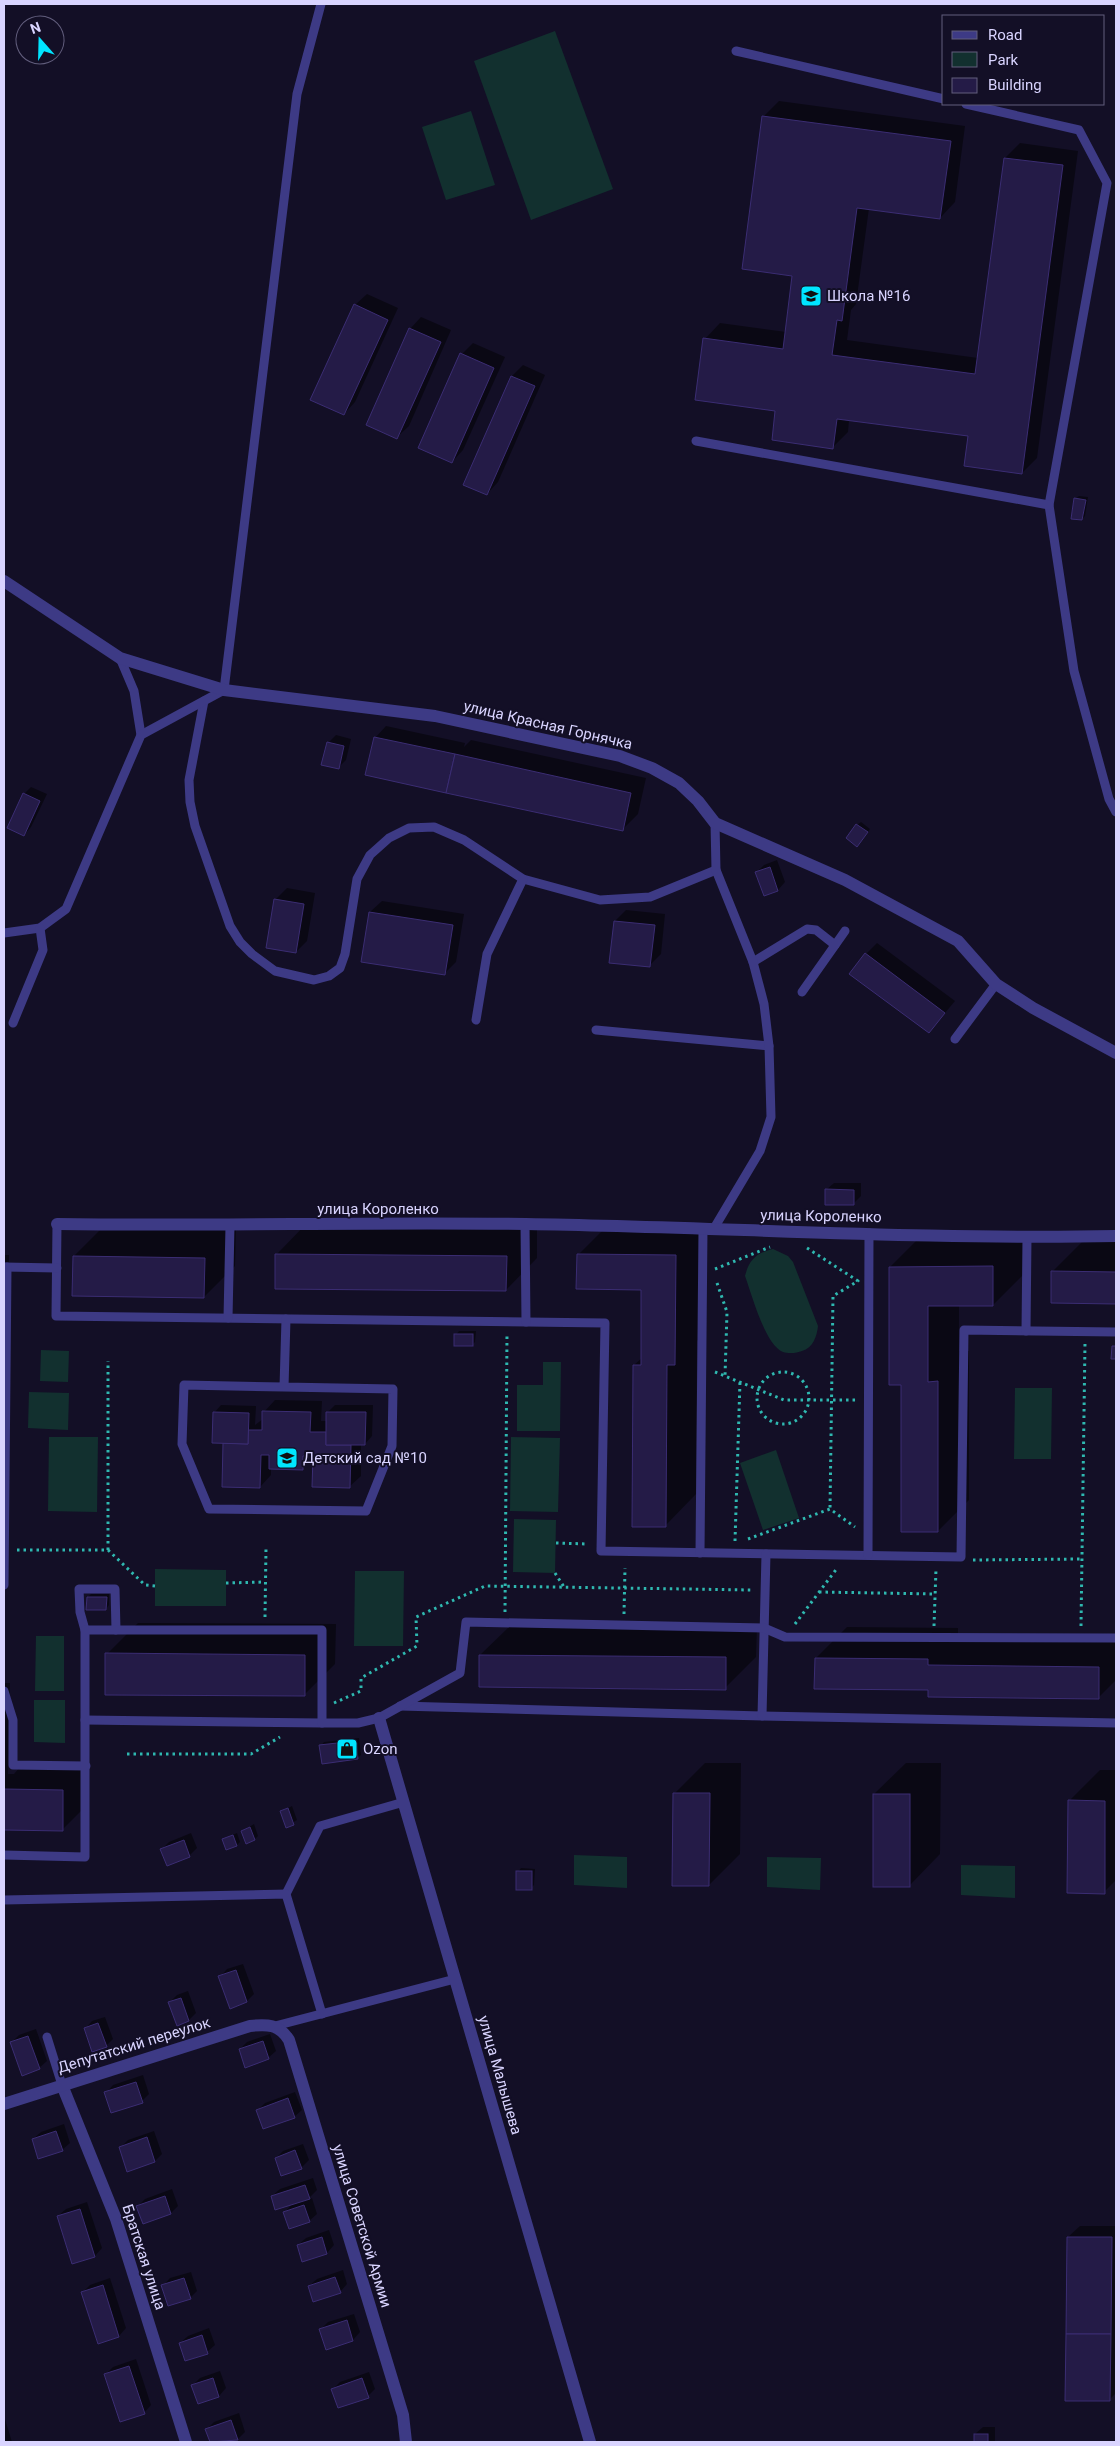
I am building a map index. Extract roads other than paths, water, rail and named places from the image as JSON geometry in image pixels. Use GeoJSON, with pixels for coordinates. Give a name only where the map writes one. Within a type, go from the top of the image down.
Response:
{"type":"FeatureCollection","features":[{"type":"Feature","properties":{"kind":"street","name":"улица Красная Горнячка"},"geometry":{"type":"LineString","coordinates":[[4,581],[120,658],[224,690],[435,716],[620,756],[652,768],[679,783],[698,801],[715,822],[845,880],[958,941],[996,984],[1033,1008],[1116,1053]]}},
{"type":"Feature","properties":{"kind":"street","name":"улица Короленко"},"geometry":{"type":"LineString","coordinates":[[57,1224],[230,1226],[525,1224],[1027,1238],[1116,1236]]}},
{"type":"Feature","properties":{"kind":"street","name":"улица Малышева"},"geometry":{"type":"LineString","coordinates":[[379,1718],[590,2442]]}},
{"type":"Feature","properties":{"kind":"street","name":"Депутатский переулок"},"geometry":{"type":"LineString","coordinates":[[4,2104],[250,2026],[265,2024],[275,2026]]}},
{"type":"Feature","properties":{"kind":"street","name":"улица Советской Армии"},"geometry":{"type":"LineString","coordinates":[[275,2026],[284,2032],[289,2040],[403,2415],[406,2442]]}},
{"type":"Feature","properties":{"kind":"street","name":"Братская улица"},"geometry":{"type":"LineString","coordinates":[[62,2085],[116,2219],[186,2442]]}},
{"type":"Feature","properties":{"kind":"lane"},"geometry":{"type":"LineString","coordinates":[[141,735],[224,690],[297,94],[321,4]]}},
{"type":"Feature","properties":{"kind":"lane"},"geometry":{"type":"LineString","coordinates":[[736,51],[942,99]]}},
{"type":"Feature","properties":{"kind":"lane"},"geometry":{"type":"LineString","coordinates":[[970,105],[1079,130],[1107,183],[1049,505],[1074,671],[1109,799],[1116,812]]}},
{"type":"Feature","properties":{"kind":"lane"},"geometry":{"type":"LineString","coordinates":[[696,441],[1049,505]]}},
{"type":"Feature","properties":{"kind":"lane"},"geometry":{"type":"LineString","coordinates":[[4,933],[40,928],[66,909],[141,735],[134,691],[120,658]]}},
{"type":"Feature","properties":{"kind":"lane"},"geometry":{"type":"LineString","coordinates":[[204,700],[189,780],[190,802],[195,826],[230,926],[240,942],[252,954],[275,971],[314,980],[329,976],[340,968],[345,954],[357,879],[370,855],[390,838],[409,828],[434,826],[464,840],[523,879],[600,900],[650,897],[716,870]]}},
{"type":"Feature","properties":{"kind":"lane"},"geometry":{"type":"LineString","coordinates":[[700,1553],[702,1366],[708,1229],[760,1151],[771,1117],[769,1046],[764,1004],[753,962],[716,870],[715,822]]}},
{"type":"Feature","properties":{"kind":"lane"},"geometry":{"type":"LineString","coordinates":[[476,1020],[487,954],[523,879]]}},
{"type":"Feature","properties":{"kind":"lane"},"geometry":{"type":"LineString","coordinates":[[13,1023],[43,950],[40,928]]}},
{"type":"Feature","properties":{"kind":"lane"},"geometry":{"type":"LineString","coordinates":[[753,962],[807,929],[816,930],[835,945]]}},
{"type":"Feature","properties":{"kind":"lane"},"geometry":{"type":"LineString","coordinates":[[802,992],[845,931]]}},
{"type":"Feature","properties":{"kind":"lane"},"geometry":{"type":"LineString","coordinates":[[955,1039],[996,984]]}},
{"type":"Feature","properties":{"kind":"lane"},"geometry":{"type":"LineString","coordinates":[[596,1030],[769,1046]]}},
{"type":"Feature","properties":{"kind":"lane"},"geometry":{"type":"LineString","coordinates":[[57,1224],[56,1316],[604,1323],[601,1551],[960,1557],[964,1330],[1116,1332]]}},
{"type":"Feature","properties":{"kind":"lane"},"geometry":{"type":"LineString","coordinates":[[525,1224],[526,1322]]}},
{"type":"Feature","properties":{"kind":"lane"},"geometry":{"type":"LineString","coordinates":[[228,1318],[230,1226]]}},
{"type":"Feature","properties":{"kind":"lane"},"geometry":{"type":"LineString","coordinates":[[868,1555],[869,1233]]}},
{"type":"Feature","properties":{"kind":"lane"},"geometry":{"type":"LineString","coordinates":[[1026,1331],[1027,1238]]}},
{"type":"Feature","properties":{"kind":"lane"},"geometry":{"type":"LineString","coordinates":[[4,1585],[5,1267],[57,1268]]}},
{"type":"Feature","properties":{"kind":"lane"},"geometry":{"type":"LineString","coordinates":[[284,1388],[286,1319]]}},
{"type":"Feature","properties":{"kind":"lane"},"geometry":{"type":"LineString","coordinates":[[184,1385],[284,1388],[393,1389],[392,1446],[366,1511],[209,1509],[182,1444],[184,1385]]}},
{"type":"Feature","properties":{"kind":"lane"},"geometry":{"type":"LineString","coordinates":[[762,1716],[766,1554]]}},
{"type":"Feature","properties":{"kind":"lane"},"geometry":{"type":"LineString","coordinates":[[4,1856],[85,1857],[85,1630],[80,1612],[79,1589],[115,1589],[116,1630]]}},
{"type":"Feature","properties":{"kind":"lane"},"geometry":{"type":"LineString","coordinates":[[85,1720],[358,1723],[379,1718],[460,1673],[466,1622],[764,1628],[785,1637],[1116,1638]]}},
{"type":"Feature","properties":{"kind":"lane"},"geometry":{"type":"LineString","coordinates":[[85,1630],[322,1630],[322,1723]]}},
{"type":"Feature","properties":{"kind":"lane"},"geometry":{"type":"LineString","coordinates":[[4,1691],[13,1720],[13,1765],[86,1766]]}},
{"type":"Feature","properties":{"kind":"lane"},"geometry":{"type":"LineString","coordinates":[[399,1706],[1116,1723]]}},
{"type":"Feature","properties":{"kind":"lane"},"geometry":{"type":"LineString","coordinates":[[322,2014],[286,1894],[320,1826],[404,1802]]}},
{"type":"Feature","properties":{"kind":"lane"},"geometry":{"type":"LineString","coordinates":[[4,1900],[286,1894]]}},
{"type":"Feature","properties":{"kind":"lane"},"geometry":{"type":"LineString","coordinates":[[275,2026],[455,1979]]}},
{"type":"Feature","properties":{"kind":"lane"},"geometry":{"type":"LineString","coordinates":[[48,2037],[62,2085]]}},
{"type":"Feature","properties":{"kind":"place","name":"Школа №16"},"geometry":{"type":"Point","coordinates":[811,296]}},
{"type":"Feature","properties":{"kind":"place","name":"Детский сад №10"},"geometry":{"type":"Point","coordinates":[287,1458]}},
{"type":"Feature","properties":{"kind":"place","name":"Ozon"},"geometry":{"type":"Point","coordinates":[347,1749]}}]}
